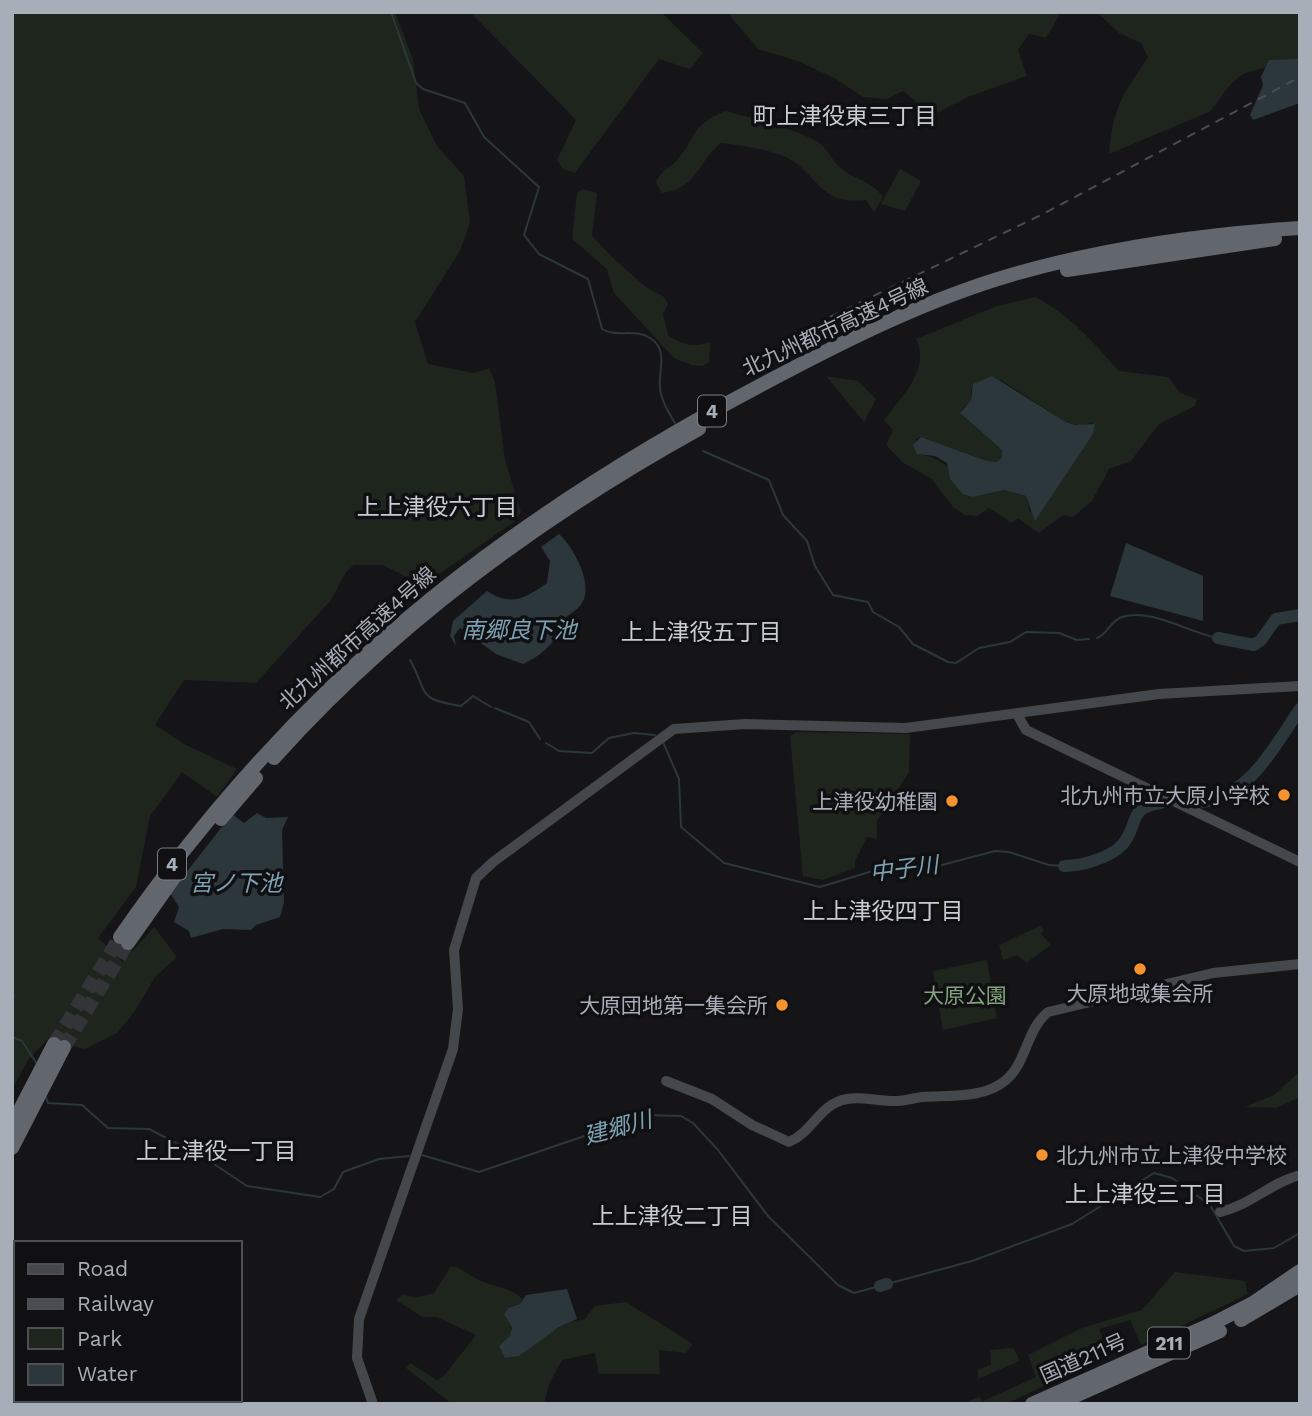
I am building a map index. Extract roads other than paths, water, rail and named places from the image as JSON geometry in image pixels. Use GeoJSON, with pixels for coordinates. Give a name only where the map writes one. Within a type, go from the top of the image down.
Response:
{"type":"FeatureCollection","features":[{"type":"Feature","properties":{"kind":"highway","name":"北九州都市高速4号線"},"geometry":{"type":"LineString","coordinates":[[232,798],[332,684],[474,562],[624,461],[756,387],[914,311],[1010,275],[1121,250],[1300,228]]}},
{"type":"Feature","properties":{"kind":"highway","name":"北九州都市高速4号線"},"geometry":{"type":"LineString","coordinates":[[232,798],[328,702],[438,603],[568,508],[730,412],[918,320],[1012,283],[1158,254],[1300,238]]}},
{"type":"Feature","properties":{"kind":"highway","name":"4"},"geometry":{"type":"LineString","coordinates":[[124,940],[232,798]]}},
{"type":"Feature","properties":{"kind":"highway"},"geometry":{"type":"LineString","coordinates":[[12,1148],[27,1106],[59,1045]]}},
{"type":"Feature","properties":{"kind":"highway"},"geometry":{"type":"LineString","coordinates":[[12,1125],[27,1106]]}},
{"type":"Feature","properties":{"kind":"highway","name":"国道211号"},"geometry":{"type":"LineString","coordinates":[[1032,1404],[1212,1324],[1253,1303],[1300,1271]]}},
{"type":"Feature","properties":{"kind":"highway","name":"国道211号"},"geometry":{"type":"LineString","coordinates":[[1057,1404],[1215,1333],[1259,1311],[1300,1285]]}},
{"type":"Feature","properties":{"kind":"street"},"geometry":{"type":"LineString","coordinates":[[373,1404],[357,1357],[359,1320],[453,1049],[458,1009],[454,950],[476,878],[663,734],[674,729],[699,725],[906,728],[1159,694],[1300,686]]}},
{"type":"Feature","properties":{"kind":"street"},"geometry":{"type":"LineString","coordinates":[[1017,715],[1026,730],[1235,834],[1300,862]]}},
{"type":"Feature","properties":{"kind":"street"},"geometry":{"type":"LineString","coordinates":[[666,1081],[712,1099],[752,1125],[789,1142],[802,1136],[830,1103],[850,1098],[895,1102],[924,1097],[959,1097],[997,1086],[1013,1072],[1034,1027],[1048,1012],[1213,974],[1300,964]]}},
{"type":"Feature","properties":{"kind":"street"},"geometry":{"type":"LineString","coordinates":[[1220,1212],[1244,1206],[1273,1186],[1300,1175]]}},
{"type":"Feature","properties":{"kind":"water"},"geometry":{"type":"Polygon","coordinates":[[[1300,59],[1300,103],[1253,120],[1250,115],[1263,85],[1261,77],[1269,60],[1300,59]]]}},
{"type":"Feature","properties":{"kind":"water"},"geometry":{"type":"Polygon","coordinates":[[[992,376],[1066,422],[1075,425],[1095,424],[1093,434],[1035,521],[1026,496],[1004,490],[973,497],[963,494],[950,479],[947,463],[935,456],[917,454],[913,445],[921,437],[987,461],[996,462],[1002,458],[1002,450],[960,413],[971,400],[973,384],[992,376]]]}},
{"type":"Feature","properties":{"kind":"water","name":"南郷良下池"},"geometry":{"type":"Polygon","coordinates":[[[559,534],[576,556],[584,576],[585,595],[580,606],[558,625],[550,645],[523,664],[496,654],[460,628],[454,636],[456,646],[450,636],[453,621],[487,591],[504,599],[518,599],[547,583],[550,561],[541,547],[559,534]]]}},
{"type":"Feature","properties":{"kind":"water"},"geometry":{"type":"Polygon","coordinates":[[[1126,543],[1203,576],[1203,621],[1110,596],[1126,543]]]}},
{"type":"Feature","properties":{"kind":"water","name":"宮ノ下池"},"geometry":{"type":"Polygon","coordinates":[[[257,813],[266,818],[288,817],[282,830],[284,903],[280,917],[256,925],[251,930],[223,929],[191,938],[189,931],[174,922],[179,907],[170,893],[232,814],[244,823],[257,813]]]}},
{"type":"Feature","properties":{"kind":"water"},"geometry":{"type":"Polygon","coordinates":[[[567,1289],[577,1319],[559,1327],[519,1356],[505,1358],[499,1346],[510,1336],[512,1328],[504,1314],[508,1308],[520,1304],[526,1295],[567,1289]]]}},
{"type":"Feature","properties":{"kind":"waterway"},"geometry":{"type":"LineString","coordinates":[[391,12],[416,83],[423,89],[465,103],[484,137],[539,187],[524,235],[539,254],[588,279],[602,329],[613,333],[644,335],[656,343],[661,354],[661,393],[675,423]]}},
{"type":"Feature","properties":{"kind":"waterway"},"geometry":{"type":"LineString","coordinates":[[703,451],[769,480],[783,515],[807,541],[815,566],[833,595],[868,602],[873,612],[899,627],[913,644],[948,662],[956,663],[979,648],[1010,642],[1026,632],[1059,633],[1077,640],[1089,639]]}},
{"type":"Feature","properties":{"kind":"waterway"},"geometry":{"type":"LineString","coordinates":[[1097,638],[1118,619],[1134,615],[1158,618],[1218,638]]}},
{"type":"Feature","properties":{"kind":"waterway"},"geometry":{"type":"LineString","coordinates":[[1218,638],[1254,645],[1261,640],[1276,619],[1300,615]]}},
{"type":"Feature","properties":{"kind":"waterway","name":"中子川"},"geometry":{"type":"LineString","coordinates":[[410,660],[425,693],[436,701],[461,706],[473,696],[491,707]]}},
{"type":"Feature","properties":{"kind":"waterway","name":"中子川"},"geometry":{"type":"LineString","coordinates":[[495,708],[529,722],[540,739]]}},
{"type":"Feature","properties":{"kind":"waterway","name":"中子川"},"geometry":{"type":"LineString","coordinates":[[1203,802],[1235,790],[1248,779],[1271,752],[1300,709]]}},
{"type":"Feature","properties":{"kind":"waterway","name":"中子川"},"geometry":{"type":"LineString","coordinates":[[546,743],[559,751],[592,753],[609,738],[634,733],[655,735]]}},
{"type":"Feature","properties":{"kind":"waterway","name":"中子川"},"geometry":{"type":"LineString","coordinates":[[663,742],[679,779],[681,827],[724,863],[820,887],[876,870],[923,870],[995,851],[1009,852],[1049,865],[1064,866]]}},
{"type":"Feature","properties":{"kind":"waterway","name":"中子川"},"geometry":{"type":"LineString","coordinates":[[1064,866],[1079,865],[1117,850],[1131,831],[1138,813],[1150,805],[1161,803]]}},
{"type":"Feature","properties":{"kind":"waterway","name":"建郷川"},"geometry":{"type":"LineString","coordinates":[[12,1003],[14,996]]}},
{"type":"Feature","properties":{"kind":"waterway","name":"建郷川"},"geometry":{"type":"LineString","coordinates":[[12,1037],[22,1041],[37,1064]]}},
{"type":"Feature","properties":{"kind":"waterway","name":"建郷川"},"geometry":{"type":"LineString","coordinates":[[46,1097],[48,1103],[82,1105],[108,1128],[149,1129],[205,1158],[247,1186],[320,1197],[334,1189],[343,1172],[379,1159],[409,1156]]}},
{"type":"Feature","properties":{"kind":"waterway","name":"建郷川"},"geometry":{"type":"LineString","coordinates":[[422,1155],[479,1172],[646,1115],[681,1116],[693,1123],[718,1150],[768,1216],[838,1285],[854,1293],[880,1286]]}},
{"type":"Feature","properties":{"kind":"waterway","name":"建郷川"},"geometry":{"type":"LineString","coordinates":[[887,1284],[972,1261],[1072,1224],[1154,1173],[1172,1178],[1210,1205],[1234,1246],[1244,1251],[1274,1248],[1300,1233]]}},
{"type":"Feature","properties":{"kind":"waterway","name":"建郷川"},"geometry":{"type":"LineString","coordinates":[[880,1286],[887,1284]]}},
{"type":"Feature","properties":{"kind":"tunnel"},"geometry":{"type":"LineString","coordinates":[[54,1044],[120,937]]}},
{"type":"Feature","properties":{"kind":"tunnel"},"geometry":{"type":"LineString","coordinates":[[64,1047],[128,943]]}},
{"type":"Feature","properties":{"kind":"railway"},"geometry":{"type":"LineString","coordinates":[[830,317],[1043,214],[1300,77]]}},
{"type":"Feature","properties":{"kind":"place","name":"北九州市立大原小学校"},"geometry":{"type":"Point","coordinates":[1284,795]}},
{"type":"Feature","properties":{"kind":"place","name":"上津役幼稚園"},"geometry":{"type":"Point","coordinates":[952,801]}},
{"type":"Feature","properties":{"kind":"place","name":"大原地域集会所"},"geometry":{"type":"Point","coordinates":[1140,969]}},
{"type":"Feature","properties":{"kind":"place","name":"大原団地第一集会所"},"geometry":{"type":"Point","coordinates":[782,1005]}},
{"type":"Feature","properties":{"kind":"place","name":"北九州市立上津役中学校"},"geometry":{"type":"Point","coordinates":[1042,1155]}},
{"type":"Feature","properties":{"kind":"district","name":"町上津役東三丁目"},"geometry":{"type":"Point","coordinates":[845,116]}},
{"type":"Feature","properties":{"kind":"district","name":"上上津役六丁目"},"geometry":{"type":"Point","coordinates":[437,507]}},
{"type":"Feature","properties":{"kind":"district","name":"上上津役五丁目"},"geometry":{"type":"Point","coordinates":[701,632]}},
{"type":"Feature","properties":{"kind":"district","name":"上上津役四丁目"},"geometry":{"type":"Point","coordinates":[883,911]}},
{"type":"Feature","properties":{"kind":"district","name":"上上津役一丁目"},"geometry":{"type":"Point","coordinates":[216,1151]}},
{"type":"Feature","properties":{"kind":"district","name":"上上津役三丁目"},"geometry":{"type":"Point","coordinates":[1145,1194]}},
{"type":"Feature","properties":{"kind":"district","name":"上上津役二丁目"},"geometry":{"type":"Point","coordinates":[672,1216]}},
{"type":"Feature","properties":{"kind":"park label","name":"大原公園"},"geometry":{"type":"Point","coordinates":[965,995]}}]}
